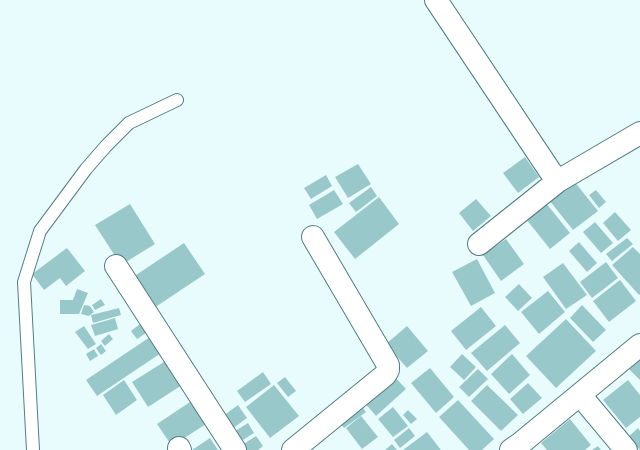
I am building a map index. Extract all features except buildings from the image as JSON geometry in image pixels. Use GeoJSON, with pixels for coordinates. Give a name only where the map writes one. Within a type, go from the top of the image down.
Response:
{"type":"FeatureCollection","features":[{"type":"Feature","properties":{"kind":"street"},"geometry":{"type":"LineString","coordinates":[[436,0],[558,181]]}},
{"type":"Feature","properties":{"kind":"street"},"geometry":{"type":"LineString","coordinates":[[479,244],[558,181],[640,133]]}},
{"type":"Feature","properties":{"kind":"street"},"geometry":{"type":"LineString","coordinates":[[293,450],[380,380],[388,370],[388,365],[314,237]]}},
{"type":"Feature","properties":{"kind":"street"},"geometry":{"type":"LineString","coordinates":[[116,266],[235,450]]}},
{"type":"Feature","properties":{"kind":"street"},"geometry":{"type":"LineString","coordinates":[[519,448],[580,394],[640,345]]}},
{"type":"Feature","properties":{"kind":"street"},"geometry":{"type":"LineString","coordinates":[[580,394],[626,450]]}},
{"type":"Feature","properties":{"kind":"lane"},"geometry":{"type":"LineString","coordinates":[[33,450],[24,282],[40,231],[86,169],[129,123],[177,100]]}}]}
